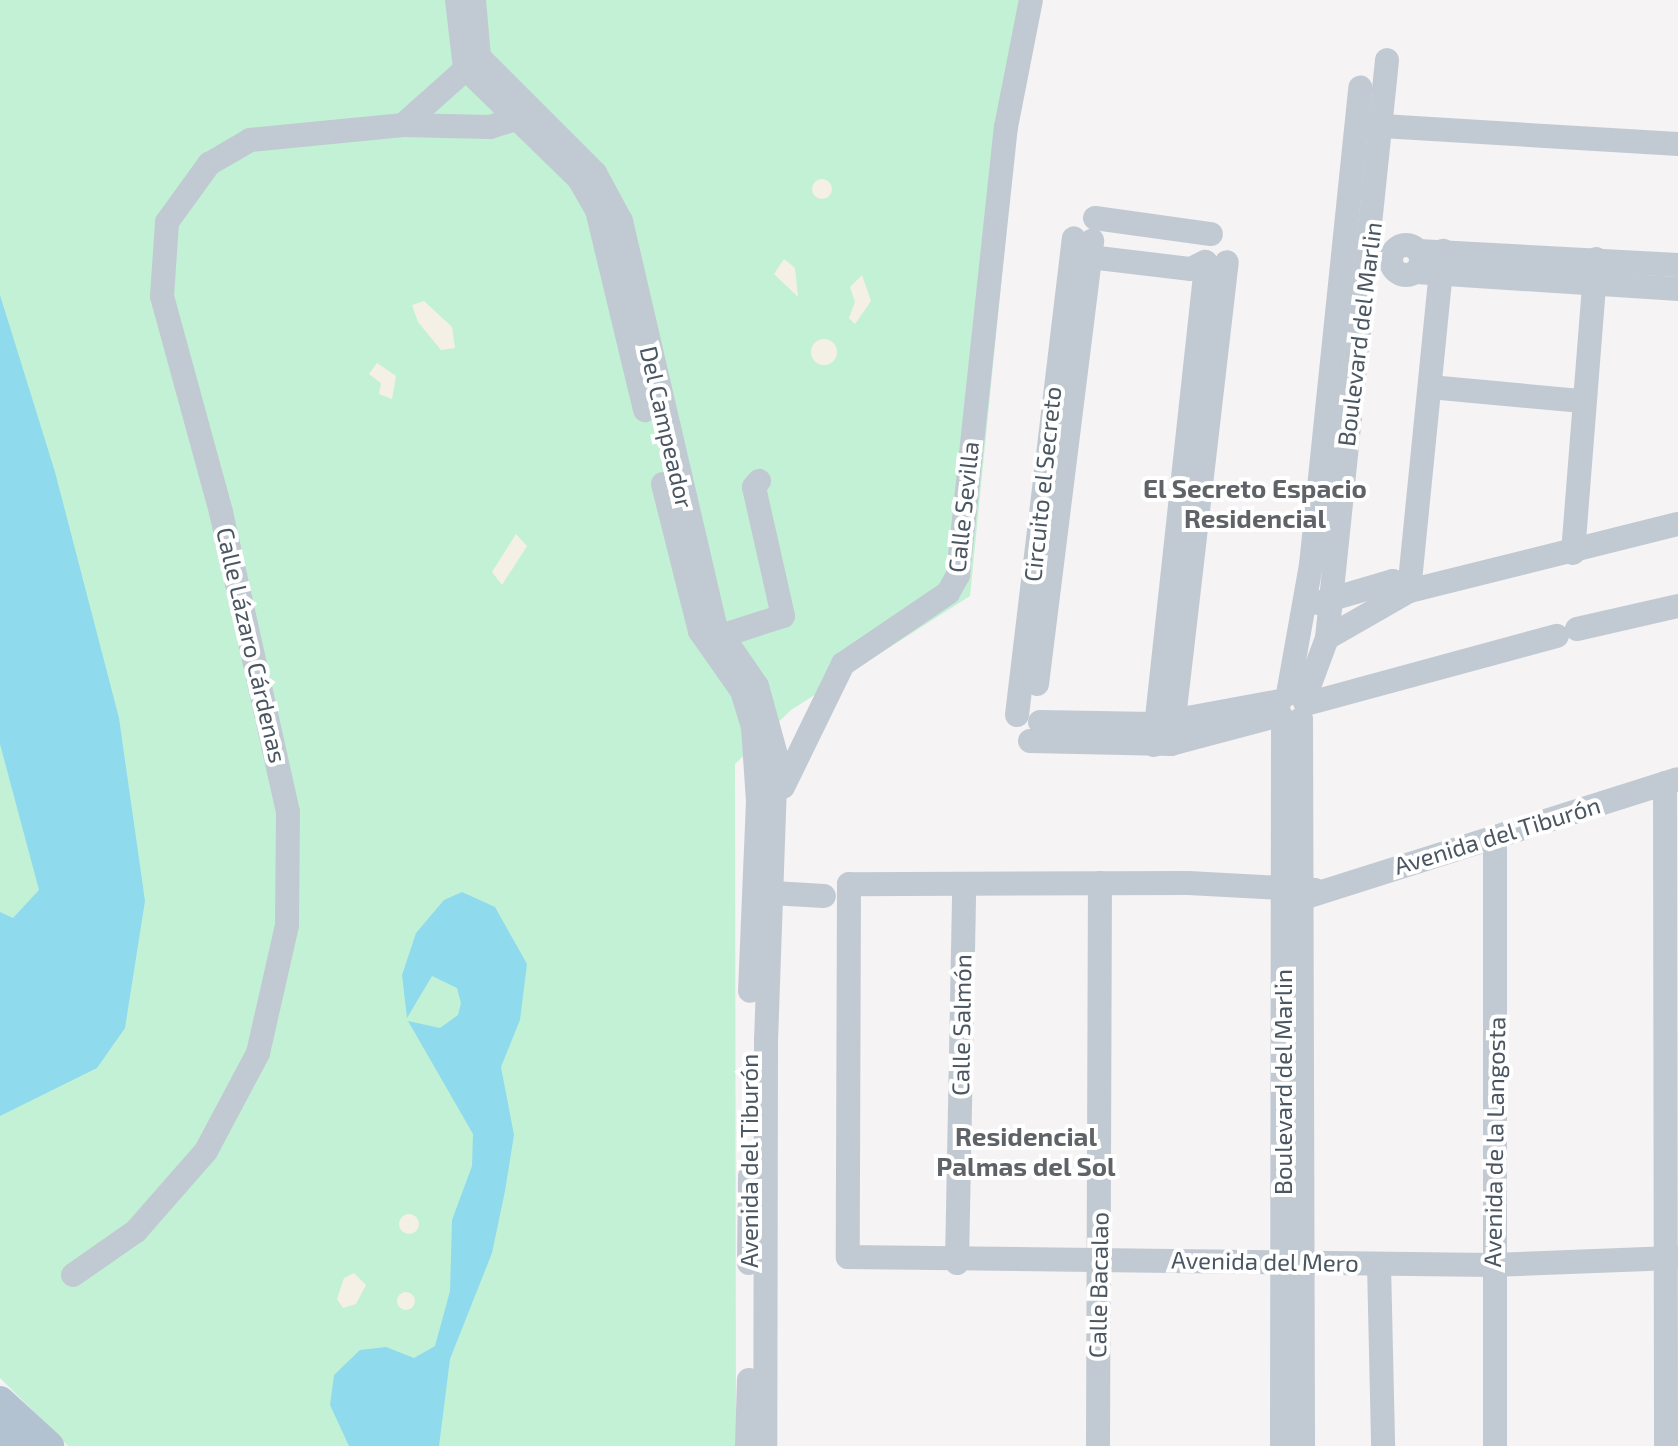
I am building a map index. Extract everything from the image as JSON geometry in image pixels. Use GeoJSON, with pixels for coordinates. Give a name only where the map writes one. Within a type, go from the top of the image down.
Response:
{"type":"FeatureCollection","features":[{"type":"Feature","properties":{"kind":"main road"},"geometry":{"type":"LineString","coordinates":[[0,1401],[49,1446]]}},
{"type":"Feature","properties":{"kind":"main road"},"geometry":{"type":"LineString","coordinates":[[0,1430],[16,1446]]}},
{"type":"Feature","properties":{"kind":"street"},"geometry":{"type":"LineString","coordinates":[[457,0],[472,63]]}},
{"type":"Feature","properties":{"kind":"street"},"geometry":{"type":"LineString","coordinates":[[403,125],[472,63],[474,0]]}},
{"type":"Feature","properties":{"kind":"street","name":"Calle Sevilla"},"geometry":{"type":"LineString","coordinates":[[776,758],[843,664],[954,585],[1006,127],[1031,0]]}},
{"type":"Feature","properties":{"kind":"street","name":"Boulevard del Marlin"},"geometry":{"type":"LineString","coordinates":[[1292,707],[1327,638],[1387,60]]}},
{"type":"Feature","properties":{"kind":"street","name":"Del Campeador"},"geometry":{"type":"LineString","coordinates":[[472,63],[525,119],[603,184],[621,221],[624,282],[675,502],[700,631],[776,758]]}},
{"type":"Feature","properties":{"kind":"street","name":"Boulevard del Marlin"},"geometry":{"type":"LineString","coordinates":[[1282,1446],[1291,1262],[1297,891],[1291,796],[1292,707],[1358,131],[1360,88]]}},
{"type":"Feature","properties":{"kind":"street","name":"Calle Lázaro Cárdenas"},"geometry":{"type":"LineString","coordinates":[[73,1275],[136,1231],[206,1151],[258,1053],[287,925],[288,812],[225,526],[162,296],[167,222],[209,164],[250,140],[403,125],[525,119]]}},
{"type":"Feature","properties":{"kind":"street"},"geometry":{"type":"LineString","coordinates":[[1358,131],[1382,125],[1678,144]]}},
{"type":"Feature","properties":{"kind":"street"},"geometry":{"type":"LineString","coordinates":[[1084,242],[1211,234],[1199,250],[1213,262]]}},
{"type":"Feature","properties":{"kind":"street"},"geometry":{"type":"LineString","coordinates":[[1084,242],[1191,269],[1213,262]]}},
{"type":"Feature","properties":{"kind":"street","name":"Circuito el Secreto"},"geometry":{"type":"LineString","coordinates":[[1084,242],[1052,489],[1030,723],[1163,734],[1292,707],[1678,606]]}},
{"type":"Feature","properties":{"kind":"street"},"geometry":{"type":"LineString","coordinates":[[1342,257],[1368,262]]}},
{"type":"Feature","properties":{"kind":"street"},"geometry":{"type":"LineString","coordinates":[[1573,553],[1582,401],[1596,259]]}},
{"type":"Feature","properties":{"kind":"street"},"geometry":{"type":"LineString","coordinates":[[1429,262],[1596,259],[1678,265]]}},
{"type":"Feature","properties":{"kind":"street"},"geometry":{"type":"LineString","coordinates":[[1163,734],[1213,262]]}},
{"type":"Feature","properties":{"kind":"street"},"geometry":{"type":"LineString","coordinates":[[1429,262],[1594,285],[1678,289]]}},
{"type":"Feature","properties":{"kind":"street"},"geometry":{"type":"LineString","coordinates":[[1409,591],[1430,387],[1429,262]]}},
{"type":"Feature","properties":{"kind":"street"},"geometry":{"type":"LineString","coordinates":[[1430,387],[1582,401]]}},
{"type":"Feature","properties":{"kind":"street"},"geometry":{"type":"LineString","coordinates":[[721,636],[783,616],[754,487],[759,481]]}},
{"type":"Feature","properties":{"kind":"street","name":"Del Campeador"},"geometry":{"type":"LineString","coordinates":[[675,502],[721,636],[757,686],[776,758],[761,892]]}},
{"type":"Feature","properties":{"kind":"street"},"geometry":{"type":"LineString","coordinates":[[1327,638],[1409,591],[1573,553],[1678,524]]}},
{"type":"Feature","properties":{"kind":"street"},"geometry":{"type":"LineString","coordinates":[[1303,616],[1331,597],[1393,581],[1409,591]]}},
{"type":"Feature","properties":{"kind":"street"},"geometry":{"type":"LineString","coordinates":[[1666,1446],[1672,1258],[1671,781]]}},
{"type":"Feature","properties":{"kind":"street","name":"Avenida del Tiburón"},"geometry":{"type":"LineString","coordinates":[[765,1446],[757,1384],[761,892],[1297,891],[1495,838],[1671,781]]}},
{"type":"Feature","properties":{"kind":"street","name":"Avenida de la Langosta"},"geometry":{"type":"LineString","coordinates":[[1495,838],[1492,1265],[1495,1446]]}},
{"type":"Feature","properties":{"kind":"street","name":"Calle Salmón"},"geometry":{"type":"LineString","coordinates":[[957,1263],[964,890]]}},
{"type":"Feature","properties":{"kind":"street","name":"Calle Bacalao"},"geometry":{"type":"LineString","coordinates":[[1098,1446],[1100,891]]}},
{"type":"Feature","properties":{"kind":"street","name":"Avenida del Mero"},"geometry":{"type":"LineString","coordinates":[[841,893],[846,1252],[853,1260],[1492,1265],[1672,1258]]}},
{"type":"Feature","properties":{"kind":"street","name":"Boulevard del Marlin"},"geometry":{"type":"LineString","coordinates":[[1291,1262],[1303,1446]]}},
{"type":"Feature","properties":{"kind":"street"},"geometry":{"type":"LineString","coordinates":[[1379,1264],[1383,1446]]}},
{"type":"Feature","properties":{"kind":"street","name":"Avenida del Tiburón"},"geometry":{"type":"LineString","coordinates":[[747,1446],[757,1384]]}},
{"type":"Feature","properties":{"kind":"green space"},"geometry":{"type":"Polygon","coordinates":[[[0,0],[1041,0],[1016,134],[970,596],[791,710],[735,764],[736,1446],[68,1446],[0,1378],[0,0]]]}},
{"type":"Feature","properties":{"kind":"sand"},"geometry":{"type":"Polygon","coordinates":[[[818,179],[826,179],[832,189],[826,199],[818,199],[812,193],[812,185],[818,179]]]}},
{"type":"Feature","properties":{"kind":"sand"},"geometry":{"type":"Polygon","coordinates":[[[784,259],[795,268],[798,297],[774,274],[784,259]]]}},
{"type":"Feature","properties":{"kind":"sand"},"geometry":{"type":"Polygon","coordinates":[[[862,275],[871,301],[855,324],[849,318],[855,302],[850,287],[862,275]]]}},
{"type":"Feature","properties":{"kind":"sand"},"geometry":{"type":"Polygon","coordinates":[[[424,301],[452,327],[455,348],[441,350],[418,322],[412,305],[424,301]]]}},
{"type":"Feature","properties":{"kind":"sand"},"geometry":{"type":"Polygon","coordinates":[[[824,339],[833,343],[837,352],[833,361],[824,365],[815,361],[811,352],[815,343],[824,339]]]}},
{"type":"Feature","properties":{"kind":"sand"},"geometry":{"type":"Polygon","coordinates":[[[377,363],[396,376],[392,399],[379,394],[381,383],[369,374],[377,363]]]}},
{"type":"Feature","properties":{"kind":"sand"},"geometry":{"type":"Polygon","coordinates":[[[516,534],[527,546],[502,585],[492,572],[516,534]]]}},
{"type":"Feature","properties":{"kind":"sand"},"geometry":{"type":"Polygon","coordinates":[[[405,1214],[413,1214],[419,1224],[413,1234],[405,1234],[399,1228],[399,1220],[405,1214]]]}},
{"type":"Feature","properties":{"kind":"sand"},"geometry":{"type":"Polygon","coordinates":[[[354,1273],[366,1285],[356,1304],[343,1308],[337,1299],[344,1278],[354,1273]]]}},
{"type":"Feature","properties":{"kind":"sand"},"geometry":{"type":"Polygon","coordinates":[[[406,1292],[415,1301],[406,1310],[397,1301],[406,1292]]]}},
{"type":"Feature","properties":{"kind":"water"},"geometry":{"type":"Polygon","coordinates":[[[0,295],[55,472],[119,718],[145,901],[125,1028],[97,1068],[0,1116],[0,912],[13,918],[39,890],[0,744],[0,295]]]}},
{"type":"Feature","properties":{"kind":"water"},"geometry":{"type":"Polygon","coordinates":[[[462,892],[495,907],[527,964],[520,1020],[501,1067],[514,1135],[505,1191],[492,1253],[450,1359],[439,1446],[349,1446],[330,1405],[334,1375],[360,1350],[386,1347],[414,1358],[435,1346],[450,1291],[452,1220],[472,1166],[473,1134],[408,1021],[440,1028],[458,1015],[461,1003],[457,988],[432,976],[407,1018],[402,975],[416,933],[444,900],[462,892]]]}},
{"type":"Feature","properties":{"kind":"district","name":"El Secreto Espacio Residencial"},"geometry":{"type":"Point","coordinates":[1255,503]}},
{"type":"Feature","properties":{"kind":"district","name":"Residencial Palmas del Sol"},"geometry":{"type":"Point","coordinates":[1026,1151]}}]}
